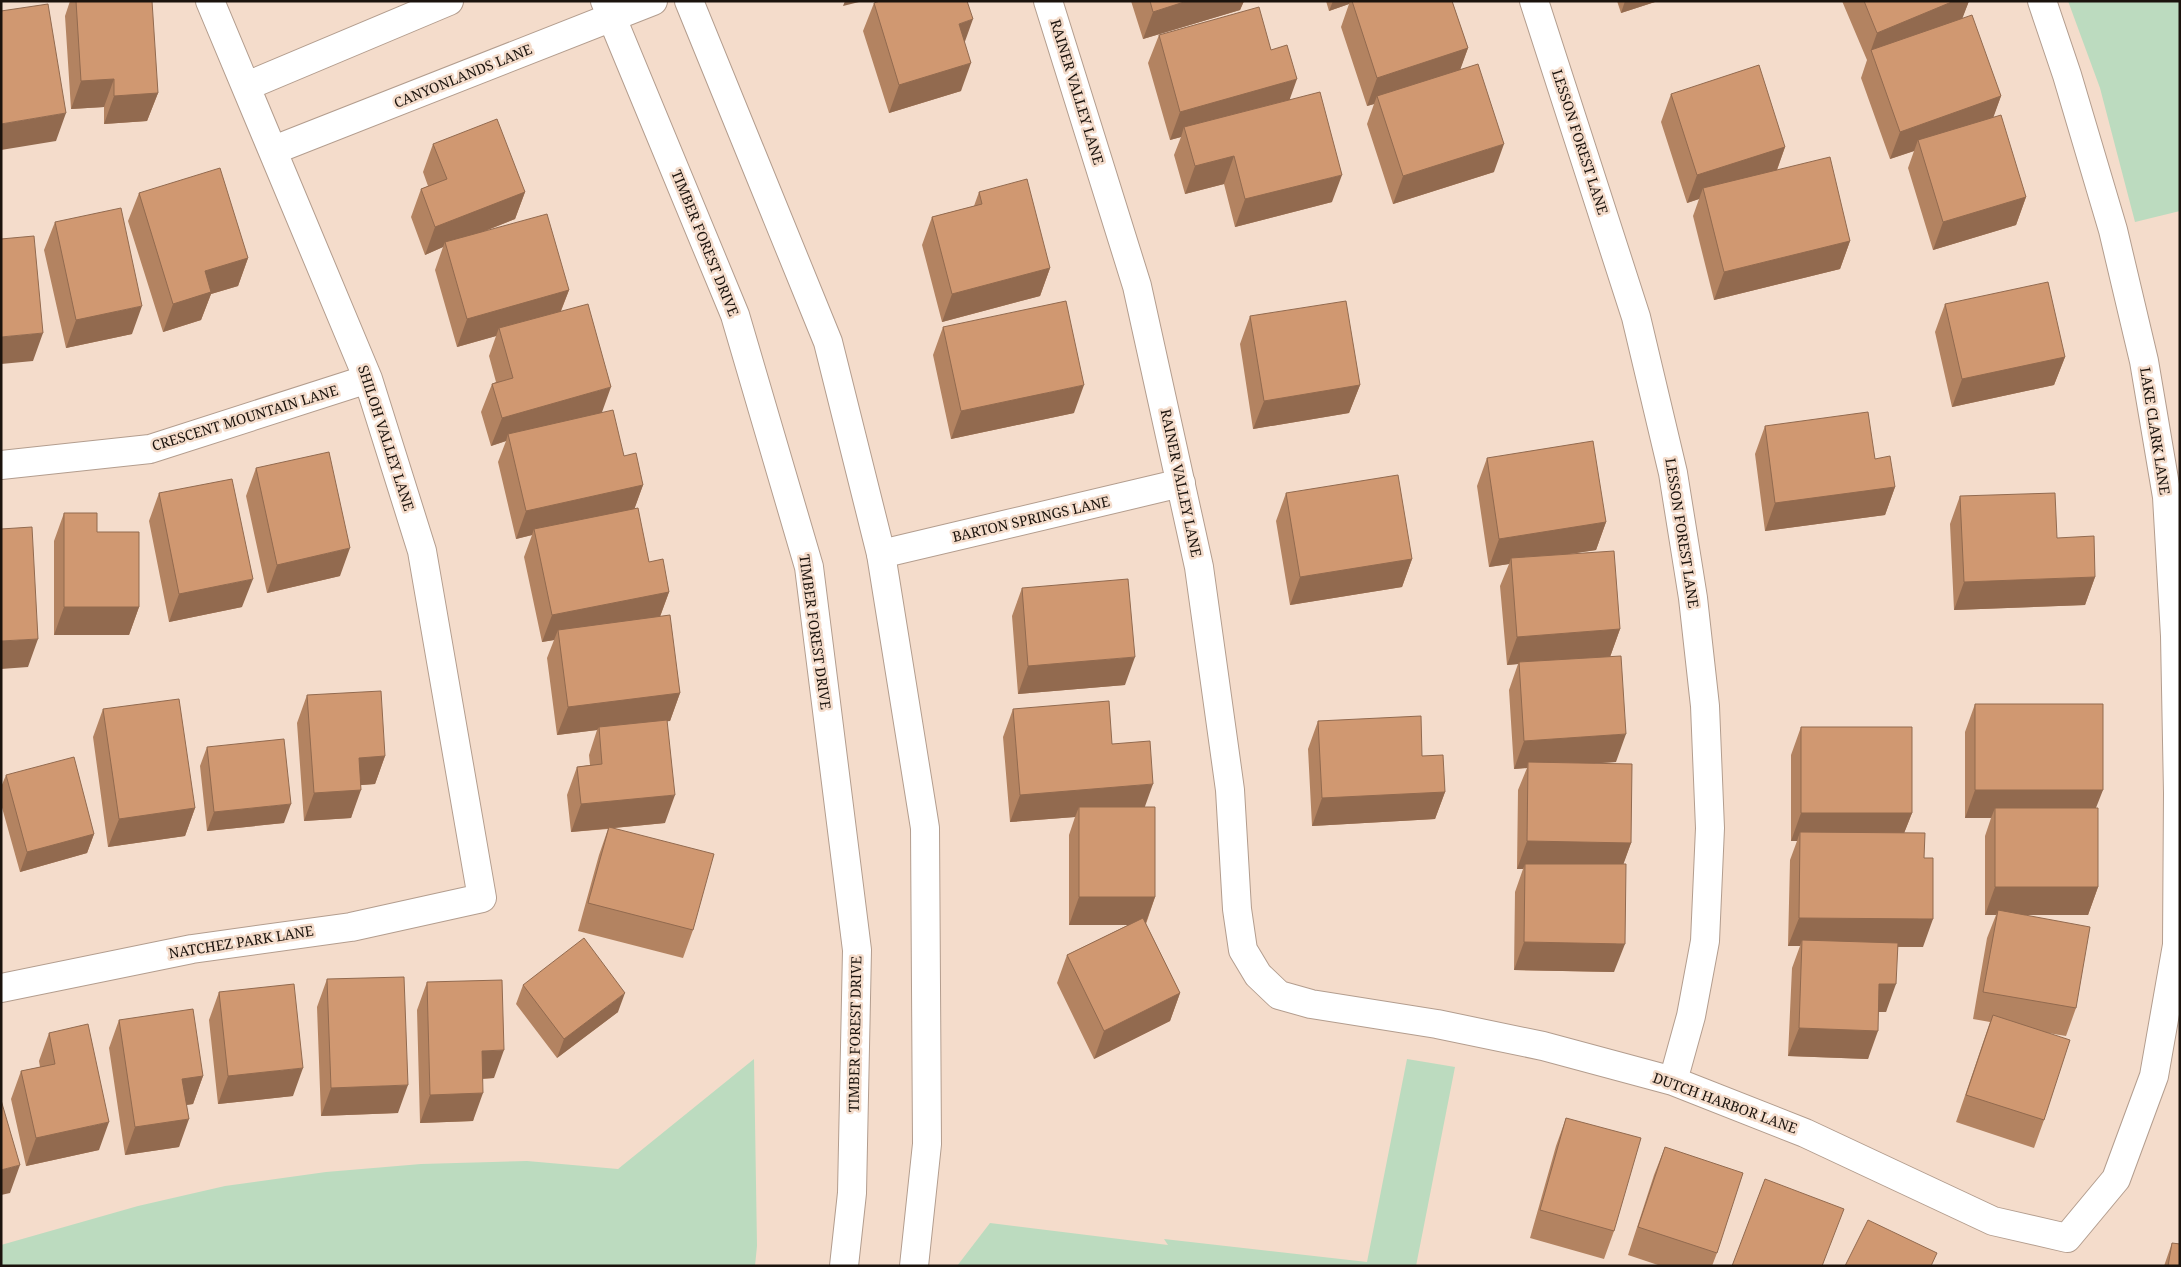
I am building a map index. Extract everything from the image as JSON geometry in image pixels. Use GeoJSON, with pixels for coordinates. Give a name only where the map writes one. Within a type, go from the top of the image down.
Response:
{"type":"FeatureCollection","features":[{"type":"Feature","properties":{"kind":"street","name":"SHILOH VALLEY LANE"},"geometry":{"type":"LineString","coordinates":[[210,1],[274,150],[368,380],[422,551],[482,898]]}},
{"type":"Feature","properties":{"kind":"street"},"geometry":{"type":"LineString","coordinates":[[247,86],[449,1]]}},
{"type":"Feature","properties":{"kind":"street","name":"CANYONLANDS LANE"},"geometry":{"type":"LineString","coordinates":[[274,150],[609,9],[653,1]]}},
{"type":"Feature","properties":{"kind":"street"},"geometry":{"type":"LineString","coordinates":[[690,1],[828,342],[881,554],[925,828],[927,1144],[914,1266]]}},
{"type":"Feature","properties":{"kind":"street","name":"RAINER VALLEY LANE"},"geometry":{"type":"LineString","coordinates":[[1048,1],[1137,286],[1181,483],[1199,567],[1230,790],[1237,909],[1243,950],[1258,975]]}},
{"type":"Feature","properties":{"kind":"street","name":"LESSON FOREST LANE"},"geometry":{"type":"LineString","coordinates":[[1534,1],[1636,317],[1674,473],[1693,598],[1705,706],[1710,837],[1705,941],[1691,1016],[1674,1081]]}},
{"type":"Feature","properties":{"kind":"street","name":"LAKE CLARK LANE"},"geometry":{"type":"LineString","coordinates":[[2042,1],[2067,75],[2113,230],[2144,361],[2167,497],[2175,636],[2179,793],[2177,945],[2154,1076],[2116,1180],[2067,1238]]}},
{"type":"Feature","properties":{"kind":"street","name":"TIMBER FOREST DRIVE"},"geometry":{"type":"LineString","coordinates":[[609,9],[735,315],[809,567],[857,950],[852,1193],[844,1266]]}},
{"type":"Feature","properties":{"kind":"street","name":"CRESCENT MOUNTAIN LANE"},"geometry":{"type":"LineString","coordinates":[[1,465],[150,448],[368,380]]}},
{"type":"Feature","properties":{"kind":"street","name":"BARTON SPRINGS LANE"},"geometry":{"type":"LineString","coordinates":[[881,554],[1181,483]]}},
{"type":"Feature","properties":{"kind":"street","name":"NATCHEZ PARK LANE"},"geometry":{"type":"LineString","coordinates":[[1,988],[192,948],[350,927],[482,898]]}},
{"type":"Feature","properties":{"kind":"street","name":"DUTCH HARBOR LANE"},"geometry":{"type":"LineString","coordinates":[[1258,975],[1279,995],[1312,1004],[1436,1024],[1543,1046],[1674,1081],[1805,1133],[1993,1221],[2067,1238]]}},
{"type":"Feature","properties":{"kind":"green space"},"geometry":{"type":"Polygon","coordinates":[[[2068,1],[2180,1],[2180,211],[2135,222],[2100,88],[2068,1]]]}},
{"type":"Feature","properties":{"kind":"green space"},"geometry":{"type":"Polygon","coordinates":[[[754,1059],[757,1246],[755,1266],[1,1266],[1,1245],[138,1206],[225,1186],[326,1172],[421,1164],[527,1161],[618,1169],[754,1059]]]}},
{"type":"Feature","properties":{"kind":"green space"},"geometry":{"type":"Polygon","coordinates":[[[1407,1059],[1455,1067],[1416,1266],[957,1266],[990,1223],[1168,1245],[1164,1239],[1367,1262],[1407,1059]]]}},
{"type":"Feature","properties":{"kind":"building"},"geometry":{"type":"Polygon","coordinates":[[[76,1],[152,1],[158,93],[114,96],[114,79],[81,81],[76,1]]]}},
{"type":"Feature","properties":{"kind":"building"},"geometry":{"type":"Polygon","coordinates":[[[880,1],[967,1],[973,19],[959,24],[971,63],[899,85],[874,3],[880,1]]]}},
{"type":"Feature","properties":{"kind":"building"},"geometry":{"type":"Polygon","coordinates":[[[1150,1],[1187,1],[1153,12],[1150,1]]]}},
{"type":"Feature","properties":{"kind":"building"},"geometry":{"type":"Polygon","coordinates":[[[1352,1],[1452,1],[1468,48],[1377,78],[1352,1]]]}},
{"type":"Feature","properties":{"kind":"building"},"geometry":{"type":"Polygon","coordinates":[[[1864,1],[1954,1],[1877,33],[1864,1]]]}},
{"type":"Feature","properties":{"kind":"building"},"geometry":{"type":"Polygon","coordinates":[[[48,4],[66,113],[1,124],[1,11],[48,4]]]}},
{"type":"Feature","properties":{"kind":"building"},"geometry":{"type":"Polygon","coordinates":[[[1259,7],[1271,50],[1287,45],[1297,79],[1180,112],[1159,35],[1259,7]]]}},
{"type":"Feature","properties":{"kind":"building"},"geometry":{"type":"Polygon","coordinates":[[[1972,15],[2001,96],[1900,132],[1871,50],[1972,15]]]}},
{"type":"Feature","properties":{"kind":"building"},"geometry":{"type":"Polygon","coordinates":[[[1478,64],[1504,144],[1403,176],[1377,96],[1478,64]]]}},
{"type":"Feature","properties":{"kind":"building"},"geometry":{"type":"Polygon","coordinates":[[[1759,65],[1785,147],[1697,175],[1671,94],[1759,65]]]}},
{"type":"Feature","properties":{"kind":"building"},"geometry":{"type":"Polygon","coordinates":[[[1320,92],[1342,175],[1245,199],[1234,156],[1195,166],[1184,127],[1320,92]]]}},
{"type":"Feature","properties":{"kind":"building"},"geometry":{"type":"Polygon","coordinates":[[[2001,115],[2026,197],[1943,222],[1918,140],[2001,115]]]}},
{"type":"Feature","properties":{"kind":"building"},"geometry":{"type":"Polygon","coordinates":[[[497,119],[525,192],[435,227],[421,189],[447,179],[433,144],[497,119]]]}},
{"type":"Feature","properties":{"kind":"building"},"geometry":{"type":"Polygon","coordinates":[[[1830,157],[1850,241],[1724,272],[1703,188],[1830,157]]]}},
{"type":"Feature","properties":{"kind":"building"},"geometry":{"type":"Polygon","coordinates":[[[220,168],[248,258],[205,271],[211,292],[173,304],[139,193],[220,168]]]}},
{"type":"Feature","properties":{"kind":"building"},"geometry":{"type":"Polygon","coordinates":[[[1027,179],[1050,268],[952,294],[932,217],[982,204],[979,192],[1027,179]]]}},
{"type":"Feature","properties":{"kind":"building"},"geometry":{"type":"Polygon","coordinates":[[[121,208],[142,306],[76,320],[55,222],[121,208]]]}},
{"type":"Feature","properties":{"kind":"building"},"geometry":{"type":"Polygon","coordinates":[[[547,214],[569,290],[467,319],[445,242],[547,214]]]}},
{"type":"Feature","properties":{"kind":"building"},"geometry":{"type":"Polygon","coordinates":[[[34,236],[43,333],[1,337],[1,239],[34,236]]]}},
{"type":"Feature","properties":{"kind":"building"},"geometry":{"type":"Polygon","coordinates":[[[2048,282],[2065,357],[1962,379],[1945,304],[2048,282]]]}},
{"type":"Feature","properties":{"kind":"building"},"geometry":{"type":"Polygon","coordinates":[[[1066,301],[1084,385],[961,411],[943,327],[1066,301]]]}},
{"type":"Feature","properties":{"kind":"building"},"geometry":{"type":"Polygon","coordinates":[[[1346,301],[1360,385],[1264,401],[1250,316],[1346,301]]]}},
{"type":"Feature","properties":{"kind":"building"},"geometry":{"type":"Polygon","coordinates":[[[588,304],[611,387],[502,418],[492,384],[513,378],[499,328],[588,304]]]}},
{"type":"Feature","properties":{"kind":"building"},"geometry":{"type":"Polygon","coordinates":[[[613,410],[624,456],[636,453],[643,485],[526,511],[508,434],[613,410]]]}},
{"type":"Feature","properties":{"kind":"building"},"geometry":{"type":"Polygon","coordinates":[[[1868,412],[1875,459],[1890,456],[1895,487],[1775,503],[1765,426],[1868,412]]]}},
{"type":"Feature","properties":{"kind":"building"},"geometry":{"type":"Polygon","coordinates":[[[1593,441],[1606,522],[1499,539],[1487,458],[1593,441]]]}},
{"type":"Feature","properties":{"kind":"building"},"geometry":{"type":"Polygon","coordinates":[[[329,452],[350,548],[277,565],[256,468],[329,452]]]}},
{"type":"Feature","properties":{"kind":"building"},"geometry":{"type":"Polygon","coordinates":[[[1398,475],[1412,559],[1300,577],[1286,493],[1398,475]]]}},
{"type":"Feature","properties":{"kind":"building"},"geometry":{"type":"Polygon","coordinates":[[[232,479],[253,579],[179,594],[159,493],[232,479]]]}},
{"type":"Feature","properties":{"kind":"building"},"geometry":{"type":"Polygon","coordinates":[[[2055,493],[2057,538],[2094,536],[2095,577],[1964,582],[1960,496],[2055,493]]]}},
{"type":"Feature","properties":{"kind":"building"},"geometry":{"type":"Polygon","coordinates":[[[638,508],[649,562],[663,559],[669,592],[552,615],[534,529],[638,508]]]}},
{"type":"Feature","properties":{"kind":"building"},"geometry":{"type":"Polygon","coordinates":[[[64,513],[97,513],[97,532],[139,532],[139,607],[64,607],[64,513]]]}},
{"type":"Feature","properties":{"kind":"building"},"geometry":{"type":"Polygon","coordinates":[[[32,527],[38,639],[1,641],[1,529],[32,527]]]}},
{"type":"Feature","properties":{"kind":"building"},"geometry":{"type":"Polygon","coordinates":[[[1614,551],[1620,629],[1517,637],[1511,558],[1614,551]]]}},
{"type":"Feature","properties":{"kind":"building"},"geometry":{"type":"Polygon","coordinates":[[[1128,579],[1135,657],[1028,666],[1022,588],[1128,579]]]}},
{"type":"Feature","properties":{"kind":"building"},"geometry":{"type":"Polygon","coordinates":[[[670,615],[680,693],[568,707],[558,630],[670,615]]]}},
{"type":"Feature","properties":{"kind":"building"},"geometry":{"type":"Polygon","coordinates":[[[1621,656],[1626,734],[1524,741],[1519,662],[1621,656]]]}},
{"type":"Feature","properties":{"kind":"building"},"geometry":{"type":"Polygon","coordinates":[[[381,691],[385,756],[359,758],[361,790],[314,793],[307,695],[381,691]]]}},
{"type":"Feature","properties":{"kind":"building"},"geometry":{"type":"Polygon","coordinates":[[[179,699],[195,808],[119,819],[103,709],[179,699]]]}},
{"type":"Feature","properties":{"kind":"building"},"geometry":{"type":"Polygon","coordinates":[[[1109,701],[1112,744],[1150,741],[1153,784],[1020,795],[1013,709],[1109,701]]]}},
{"type":"Feature","properties":{"kind":"building"},"geometry":{"type":"Polygon","coordinates":[[[1975,704],[2103,704],[2103,790],[1975,790],[1975,704]]]}},
{"type":"Feature","properties":{"kind":"building"},"geometry":{"type":"Polygon","coordinates":[[[1421,716],[1422,756],[1443,755],[1445,792],[1322,798],[1318,721],[1421,716]]]}},
{"type":"Feature","properties":{"kind":"building"},"geometry":{"type":"Polygon","coordinates":[[[667,720],[675,795],[581,804],[577,767],[602,764],[599,727],[667,720]]]}},
{"type":"Feature","properties":{"kind":"building"},"geometry":{"type":"Polygon","coordinates":[[[1801,727],[1912,727],[1912,813],[1801,813],[1801,727]]]}},
{"type":"Feature","properties":{"kind":"building"},"geometry":{"type":"Polygon","coordinates":[[[284,739],[291,804],[214,812],[207,747],[284,739]]]}},
{"type":"Feature","properties":{"kind":"building"},"geometry":{"type":"Polygon","coordinates":[[[74,757],[94,834],[27,852],[6,775],[74,757]]]}},
{"type":"Feature","properties":{"kind":"building"},"geometry":{"type":"Polygon","coordinates":[[[1528,762],[1632,764],[1631,843],[1527,841],[1528,762]]]}},
{"type":"Feature","properties":{"kind":"building"},"geometry":{"type":"Polygon","coordinates":[[[1079,807],[1155,807],[1155,897],[1079,897],[1079,807]]]}},
{"type":"Feature","properties":{"kind":"building"},"geometry":{"type":"Polygon","coordinates":[[[1995,808],[2098,808],[2098,887],[1995,887],[1995,808]]]}},
{"type":"Feature","properties":{"kind":"building"},"geometry":{"type":"Polygon","coordinates":[[[609,827],[714,854],[693,930],[588,903],[609,827]]]}},
{"type":"Feature","properties":{"kind":"building"},"geometry":{"type":"Polygon","coordinates":[[[1800,832],[1925,833],[1924,858],[1933,858],[1933,919],[1799,918],[1800,832]]]}},
{"type":"Feature","properties":{"kind":"building"},"geometry":{"type":"Polygon","coordinates":[[[1525,864],[1626,864],[1625,944],[1524,942],[1525,864]]]}},
{"type":"Feature","properties":{"kind":"building"},"geometry":{"type":"Polygon","coordinates":[[[1998,910],[2090,927],[2076,1008],[1983,992],[1998,910]]]}},
{"type":"Feature","properties":{"kind":"building"},"geometry":{"type":"Polygon","coordinates":[[[1143,918],[1180,993],[1104,1031],[1067,955],[1143,918]]]}},
{"type":"Feature","properties":{"kind":"building"},"geometry":{"type":"Polygon","coordinates":[[[584,938],[625,993],[564,1039],[523,985],[584,938]]]}},
{"type":"Feature","properties":{"kind":"building"},"geometry":{"type":"Polygon","coordinates":[[[1802,940],[1898,943],[1896,984],[1879,984],[1878,1031],[1799,1028],[1802,940]]]}},
{"type":"Feature","properties":{"kind":"building"},"geometry":{"type":"Polygon","coordinates":[[[404,977],[408,1085],[331,1088],[327,979],[404,977]]]}},
{"type":"Feature","properties":{"kind":"building"},"geometry":{"type":"Polygon","coordinates":[[[502,980],[504,1050],[482,1051],[483,1093],[430,1095],[427,982],[502,980]]]}},
{"type":"Feature","properties":{"kind":"building"},"geometry":{"type":"Polygon","coordinates":[[[294,984],[303,1068],[228,1076],[219,992],[294,984]]]}},
{"type":"Feature","properties":{"kind":"building"},"geometry":{"type":"Polygon","coordinates":[[[193,1009],[203,1076],[182,1079],[189,1119],[135,1127],[119,1020],[193,1009]]]}},
{"type":"Feature","properties":{"kind":"building"},"geometry":{"type":"Polygon","coordinates":[[[1993,1015],[2070,1040],[2044,1120],[1966,1095],[1993,1015]]]}},
{"type":"Feature","properties":{"kind":"building"},"geometry":{"type":"Polygon","coordinates":[[[88,1024],[109,1122],[36,1138],[21,1071],[55,1064],[49,1033],[88,1024]]]}},
{"type":"Feature","properties":{"kind":"building"},"geometry":{"type":"Polygon","coordinates":[[[1,1100],[20,1165],[1,1170],[1,1100]]]}},
{"type":"Feature","properties":{"kind":"building"},"geometry":{"type":"Polygon","coordinates":[[[1566,1118],[1641,1138],[1614,1231],[1540,1210],[1566,1118]]]}},
{"type":"Feature","properties":{"kind":"building"},"geometry":{"type":"Polygon","coordinates":[[[1665,1147],[1743,1173],[1717,1253],[1638,1227],[1665,1147]]]}},
{"type":"Feature","properties":{"kind":"building"},"geometry":{"type":"Polygon","coordinates":[[[1765,1179],[1844,1209],[1822,1266],[1732,1266],[1765,1179]]]}},
{"type":"Feature","properties":{"kind":"building"},"geometry":{"type":"Polygon","coordinates":[[[1868,1220],[1937,1253],[1931,1266],[1845,1266],[1868,1220]]]}},
{"type":"Feature","properties":{"kind":"building"},"geometry":{"type":"Polygon","coordinates":[[[2172,1243],[2180,1244],[2180,1266],[2168,1266],[2172,1243]]]}}]}
